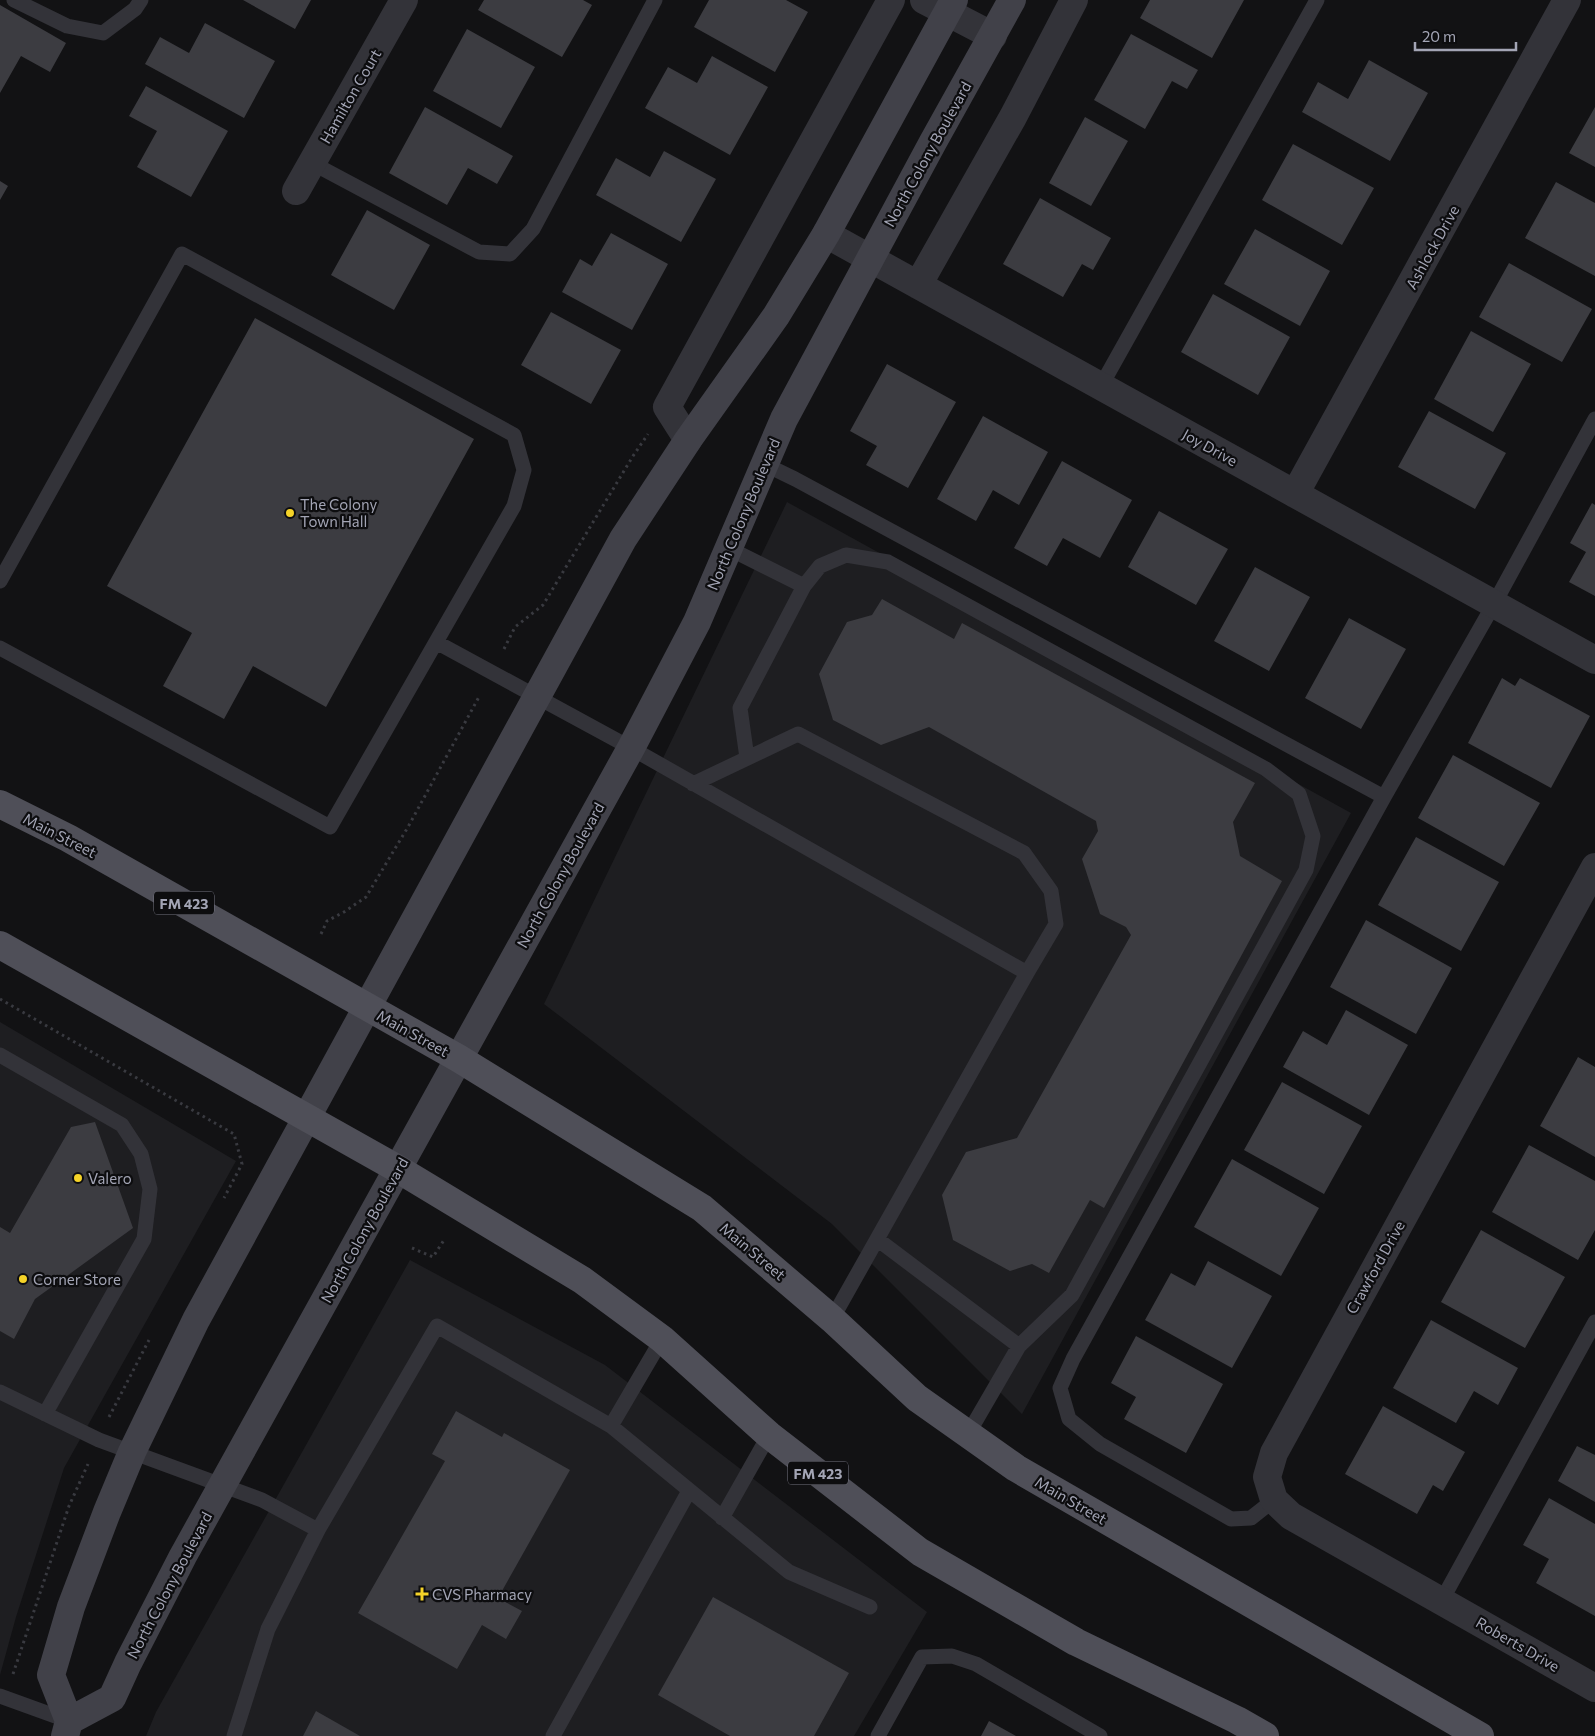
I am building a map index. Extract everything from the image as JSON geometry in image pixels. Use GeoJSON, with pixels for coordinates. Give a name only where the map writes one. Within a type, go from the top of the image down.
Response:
{"type":"FeatureCollection","features":[{"type":"Feature","properties":{"kind":"main road","name":"North Colony Boulevard"},"geometry":{"type":"LineString","coordinates":[[67,1729],[112,1698],[184,1556],[631,748],[697,622],[784,419],[933,142],[1012,0]]}},
{"type":"Feature","properties":{"kind":"main road"},"geometry":{"type":"LineString","coordinates":[[67,1729],[51,1676],[71,1607],[106,1512],[132,1452],[196,1320],[623,539],[688,440],[776,316],[826,234],[942,4]]}},
{"type":"Feature","properties":{"kind":"main road","name":"Main Street"},"geometry":{"type":"LineString","coordinates":[[0,804],[68,838],[458,1058],[702,1208],[832,1318],[917,1398],[1016,1468],[1480,1736]]}},
{"type":"Feature","properties":{"kind":"main road","name":"FM 423"},"geometry":{"type":"LineString","coordinates":[[0,945],[398,1169],[582,1280],[662,1339],[769,1434],[920,1552],[1076,1642],[1237,1720],[1265,1736]]}},
{"type":"Feature","properties":{"kind":"street","name":"Hamilton Court"},"geometry":{"type":"LineString","coordinates":[[296,191],[404,0]]}},
{"type":"Feature","properties":{"kind":"street"},"geometry":{"type":"LineString","coordinates":[[688,440],[667,407],[891,0]]}},
{"type":"Feature","properties":{"kind":"street"},"geometry":{"type":"LineString","coordinates":[[918,285],[1013,117],[1074,0]]}},
{"type":"Feature","properties":{"kind":"street","name":"Ashlock Drive"},"geometry":{"type":"LineString","coordinates":[[1295,494],[1567,0]]}},
{"type":"Feature","properties":{"kind":"street"},"geometry":{"type":"LineString","coordinates":[[942,4],[992,36]]}},
{"type":"Feature","properties":{"kind":"street","name":"Joy Drive"},"geometry":{"type":"LineString","coordinates":[[826,234],[1595,660]]}},
{"type":"Feature","properties":{"kind":"street","name":"Crawford Drive"},"geometry":{"type":"LineString","coordinates":[[1274,1500],[1268,1478],[1274,1453],[1595,867]]}},
{"type":"Feature","properties":{"kind":"street"},"geometry":{"type":"LineString","coordinates":[[1274,1500],[1291,1516],[1442,1600]]}},
{"type":"Feature","properties":{"kind":"street","name":"Roberts Drive"},"geometry":{"type":"LineString","coordinates":[[1442,1600],[1595,1688]]}},
{"type":"Feature","properties":{"kind":"lane"},"geometry":{"type":"LineString","coordinates":[[14,0],[66,26],[103,33],[135,8],[141,0]]}},
{"type":"Feature","properties":{"kind":"lane"},"geometry":{"type":"LineString","coordinates":[[312,163],[479,252],[510,254],[533,229],[654,0]]}},
{"type":"Feature","properties":{"kind":"lane"},"geometry":{"type":"LineString","coordinates":[[1100,386],[1317,0]]}},
{"type":"Feature","properties":{"kind":"lane"},"geometry":{"type":"LineString","coordinates":[[0,581],[182,254],[514,435],[524,470],[514,506],[330,828],[0,648]]}},
{"type":"Feature","properties":{"kind":"lane"},"geometry":{"type":"LineString","coordinates":[[1274,1500],[1251,1518],[1231,1519],[1100,1444],[1069,1419],[1060,1388],[1073,1359],[1384,796],[1494,604],[1595,419]]}},
{"type":"Feature","properties":{"kind":"lane"},"geometry":{"type":"LineString","coordinates":[[764,464],[813,488],[1384,796]]}},
{"type":"Feature","properties":{"kind":"lane"},"geometry":{"type":"LineString","coordinates":[[728,548],[804,586]]}},
{"type":"Feature","properties":{"kind":"lane"},"geometry":{"type":"LineString","coordinates":[[747,758],[740,708],[804,586],[820,566],[846,555],[888,562],[1266,769],[1299,794],[1313,836],[1306,870],[1072,1294],[1019,1346],[968,1434]]}},
{"type":"Feature","properties":{"kind":"lane"},"geometry":{"type":"LineString","coordinates":[[436,642],[631,748],[1027,973]]}},
{"type":"Feature","properties":{"kind":"lane"},"geometry":{"type":"LineString","coordinates":[[693,784],[798,734],[1024,854],[1051,891],[1056,924],[832,1318]]}},
{"type":"Feature","properties":{"kind":"lane"},"geometry":{"type":"LineString","coordinates":[[0,1055],[122,1125],[141,1154],[150,1189],[144,1239],[45,1414]]}},
{"type":"Feature","properties":{"kind":"lane"},"geometry":{"type":"LineString","coordinates":[[877,1239],[1019,1346]]}},
{"type":"Feature","properties":{"kind":"lane"},"geometry":{"type":"LineString","coordinates":[[1442,1600],[1595,1322]]}},
{"type":"Feature","properties":{"kind":"lane"},"geometry":{"type":"LineString","coordinates":[[234,1736],[268,1629],[318,1530],[437,1326],[611,1426],[789,1572],[870,1608]]}},
{"type":"Feature","properties":{"kind":"lane"},"geometry":{"type":"LineString","coordinates":[[611,1426],[662,1339]]}},
{"type":"Feature","properties":{"kind":"lane"},"geometry":{"type":"LineString","coordinates":[[0,1392],[99,1440],[262,1500],[318,1530]]}},
{"type":"Feature","properties":{"kind":"lane"},"geometry":{"type":"LineString","coordinates":[[722,1518],[769,1434]]}},
{"type":"Feature","properties":{"kind":"lane"},"geometry":{"type":"LineString","coordinates":[[553,1736],[689,1491]]}},
{"type":"Feature","properties":{"kind":"lane"},"geometry":{"type":"LineString","coordinates":[[878,1736],[922,1657],[952,1656],[976,1664],[1100,1736]]}},
{"type":"Feature","properties":{"kind":"lane"},"geometry":{"type":"LineString","coordinates":[[0,1696],[67,1729]]}},
{"type":"Feature","properties":{"kind":"path"},"geometry":{"type":"LineString","coordinates":[[412,1248],[433,1257],[444,1240]]}},
{"type":"Feature","properties":{"kind":"shaded area"},"geometry":{"type":"Polygon","coordinates":[[[787,502],[1351,813],[1022,1414],[832,1224],[544,1004],[787,502]]]}},
{"type":"Feature","properties":{"kind":"shaded area"},"geometry":{"type":"Polygon","coordinates":[[[0,1022],[236,1161],[64,1468],[16,1617],[0,1675],[0,1022]]]}},
{"type":"Feature","properties":{"kind":"shaded area"},"geometry":{"type":"Polygon","coordinates":[[[410,1260],[605,1365],[927,1612],[854,1736],[146,1736],[156,1712],[410,1260]]]}},
{"type":"Feature","properties":{"kind":"building"},"geometry":{"type":"Polygon","coordinates":[[[243,0],[311,0],[295,29],[243,0]]]}},
{"type":"Feature","properties":{"kind":"building"},"geometry":{"type":"Polygon","coordinates":[[[484,0],[583,0],[592,5],[562,57],[478,10],[484,0]]]}},
{"type":"Feature","properties":{"kind":"building"},"geometry":{"type":"Polygon","coordinates":[[[709,0],[786,0],[808,12],[775,72],[694,27],[709,0]]]}},
{"type":"Feature","properties":{"kind":"building"},"geometry":{"type":"Polygon","coordinates":[[[1150,0],[1244,0],[1212,58],[1140,18],[1150,0]]]}},
{"type":"Feature","properties":{"kind":"building"},"geometry":{"type":"Polygon","coordinates":[[[0,5],[66,43],[50,72],[21,56],[0,93],[0,5]]]}},
{"type":"Feature","properties":{"kind":"building"},"geometry":{"type":"Polygon","coordinates":[[[205,23],[275,61],[244,118],[145,64],[160,37],[189,53],[205,23]]]}},
{"type":"Feature","properties":{"kind":"building"},"geometry":{"type":"Polygon","coordinates":[[[467,29],[535,67],[501,128],[433,91],[467,29]]]}},
{"type":"Feature","properties":{"kind":"building"},"geometry":{"type":"Polygon","coordinates":[[[1131,34],[1198,70],[1187,89],[1172,81],[1145,129],[1094,100],[1131,34]]]}},
{"type":"Feature","properties":{"kind":"building"},"geometry":{"type":"Polygon","coordinates":[[[712,56],[768,87],[730,155],[645,108],[668,67],[697,83],[712,56]]]}},
{"type":"Feature","properties":{"kind":"building"},"geometry":{"type":"Polygon","coordinates":[[[1369,60],[1428,93],[1390,161],[1302,112],[1318,82],[1348,99],[1369,60]]]}},
{"type":"Feature","properties":{"kind":"building"},"geometry":{"type":"Polygon","coordinates":[[[146,86],[228,131],[191,197],[137,167],[157,131],[129,116],[146,86]]]}},
{"type":"Feature","properties":{"kind":"building"},"geometry":{"type":"Polygon","coordinates":[[[425,107],[513,156],[497,184],[468,168],[447,205],[389,173],[425,107]]]}},
{"type":"Feature","properties":{"kind":"building"},"geometry":{"type":"Polygon","coordinates":[[[1595,107],[1595,167],[1569,153],[1595,107]]]}},
{"type":"Feature","properties":{"kind":"building"},"geometry":{"type":"Polygon","coordinates":[[[1085,117],[1128,141],[1091,206],[1049,183],[1085,117]]]}},
{"type":"Feature","properties":{"kind":"building"},"geometry":{"type":"Polygon","coordinates":[[[1293,144],[1374,188],[1342,245],[1262,200],[1293,144]]]}},
{"type":"Feature","properties":{"kind":"building"},"geometry":{"type":"Polygon","coordinates":[[[664,151],[716,179],[681,242],[596,195],[616,158],[650,177],[664,151]]]}},
{"type":"Feature","properties":{"kind":"building"},"geometry":{"type":"Polygon","coordinates":[[[0,181],[8,186],[0,200],[0,181]]]}},
{"type":"Feature","properties":{"kind":"building"},"geometry":{"type":"Polygon","coordinates":[[[1556,182],[1595,203],[1595,276],[1525,238],[1556,182]]]}},
{"type":"Feature","properties":{"kind":"building"},"geometry":{"type":"Polygon","coordinates":[[[1040,198],[1111,238],[1093,270],[1082,264],[1063,297],[1003,264],[1040,198]]]}},
{"type":"Feature","properties":{"kind":"building"},"geometry":{"type":"Polygon","coordinates":[[[367,210],[430,245],[394,310],[331,275],[367,210]]]}},
{"type":"Feature","properties":{"kind":"building"},"geometry":{"type":"Polygon","coordinates":[[[1255,229],[1330,271],[1300,326],[1224,284],[1255,229]]]}},
{"type":"Feature","properties":{"kind":"building"},"geometry":{"type":"Polygon","coordinates":[[[611,233],[668,264],[632,330],[562,292],[580,259],[592,266],[611,233]]]}},
{"type":"Feature","properties":{"kind":"building"},"geometry":{"type":"Polygon","coordinates":[[[1509,263],[1592,309],[1562,362],[1479,317],[1509,263]]]}},
{"type":"Feature","properties":{"kind":"building"},"geometry":{"type":"Polygon","coordinates":[[[1213,294],[1290,337],[1258,395],[1181,352],[1213,294]]]}},
{"type":"Feature","properties":{"kind":"building"},"geometry":{"type":"Polygon","coordinates":[[[551,312],[621,350],[591,404],[521,365],[551,312]]]}},
{"type":"Feature","properties":{"kind":"building","name":"The Colony Town Hall"},"geometry":{"type":"Polygon","coordinates":[[[255,318],[474,439],[326,707],[253,666],[224,719],[163,686],[192,633],[107,586],[255,318]]]}},
{"type":"Feature","properties":{"kind":"building"},"geometry":{"type":"Polygon","coordinates":[[[1471,331],[1531,364],[1493,432],[1434,399],[1471,331]]]}},
{"type":"Feature","properties":{"kind":"building"},"geometry":{"type":"Polygon","coordinates":[[[887,364],[956,402],[908,488],[866,465],[877,446],[850,431],[887,364]]]}},
{"type":"Feature","properties":{"kind":"building"},"geometry":{"type":"Polygon","coordinates":[[[1429,411],[1506,453],[1475,509],[1398,467],[1429,411]]]}},
{"type":"Feature","properties":{"kind":"building"},"geometry":{"type":"Polygon","coordinates":[[[983,416],[1048,452],[1019,505],[993,490],[976,521],[937,499],[983,416]]]}},
{"type":"Feature","properties":{"kind":"building"},"geometry":{"type":"Polygon","coordinates":[[[1062,461],[1132,500],[1100,558],[1063,538],[1047,566],[1014,548],[1062,461]]]}},
{"type":"Feature","properties":{"kind":"building"},"geometry":{"type":"Polygon","coordinates":[[[1592,503],[1595,505],[1595,596],[1569,582],[1586,552],[1570,543],[1592,503]]]}},
{"type":"Feature","properties":{"kind":"building"},"geometry":{"type":"Polygon","coordinates":[[[1159,511],[1228,549],[1196,605],[1128,567],[1159,511]]]}},
{"type":"Feature","properties":{"kind":"building"},"geometry":{"type":"Polygon","coordinates":[[[1255,567],[1310,597],[1269,671],[1214,641],[1255,567]]]}},
{"type":"Feature","properties":{"kind":"building"},"geometry":{"type":"Polygon","coordinates":[[[882,599],[954,639],[962,623],[1255,783],[1233,822],[1240,856],[1282,881],[1104,1208],[1090,1200],[1049,1273],[1032,1264],[1010,1271],[953,1240],[942,1195],[966,1152],[1017,1138],[1131,935],[1126,927],[1100,914],[1082,859],[1098,831],[1096,821],[929,727],[881,745],[833,720],[819,674],[847,622],[872,615],[882,599]]]}},
{"type":"Feature","properties":{"kind":"building"},"geometry":{"type":"Polygon","coordinates":[[[1349,618],[1406,649],[1361,729],[1305,698],[1349,618]]]}},
{"type":"Feature","properties":{"kind":"building"},"geometry":{"type":"Polygon","coordinates":[[[1502,678],[1515,686],[1520,678],[1590,716],[1551,788],[1468,743],[1502,678]]]}},
{"type":"Feature","properties":{"kind":"building"},"geometry":{"type":"Polygon","coordinates":[[[1453,755],[1540,803],[1504,866],[1418,818],[1453,755]]]}},
{"type":"Feature","properties":{"kind":"building"},"geometry":{"type":"Polygon","coordinates":[[[1416,837],[1499,882],[1461,951],[1378,905],[1416,837]]]}},
{"type":"Feature","properties":{"kind":"building"},"geometry":{"type":"Polygon","coordinates":[[[1366,920],[1452,968],[1416,1034],[1330,987],[1366,920]]]}},
{"type":"Feature","properties":{"kind":"building"},"geometry":{"type":"Polygon","coordinates":[[[1346,1010],[1408,1045],[1369,1115],[1283,1067],[1303,1031],[1327,1045],[1346,1010]]]}},
{"type":"Feature","properties":{"kind":"building"},"geometry":{"type":"Polygon","coordinates":[[[1578,1057],[1595,1067],[1595,1157],[1540,1126],[1578,1057]]]}},
{"type":"Feature","properties":{"kind":"building"},"geometry":{"type":"Polygon","coordinates":[[[1282,1082],[1362,1126],[1324,1194],[1244,1150],[1282,1082]]]}},
{"type":"Feature","properties":{"kind":"building","name":"Valero"},"geometry":{"type":"Polygon","coordinates":[[[95,1122],[133,1228],[35,1299],[14,1339],[0,1331],[0,1227],[10,1233],[71,1127],[95,1122]]]}},
{"type":"Feature","properties":{"kind":"building"},"geometry":{"type":"Polygon","coordinates":[[[1529,1145],[1595,1181],[1595,1230],[1578,1260],[1492,1212],[1529,1145]]]}},
{"type":"Feature","properties":{"kind":"building"},"geometry":{"type":"Polygon","coordinates":[[[1232,1159],[1319,1208],[1281,1276],[1194,1227],[1232,1159]]]}},
{"type":"Feature","properties":{"kind":"building"},"geometry":{"type":"Polygon","coordinates":[[[1481,1230],[1565,1277],[1525,1348],[1441,1302],[1481,1230]]]}},
{"type":"Feature","properties":{"kind":"building"},"geometry":{"type":"Polygon","coordinates":[[[1208,1261],[1272,1296],[1232,1368],[1145,1320],[1171,1273],[1195,1286],[1208,1261]]]}},
{"type":"Feature","properties":{"kind":"building"},"geometry":{"type":"Polygon","coordinates":[[[1431,1320],[1518,1368],[1498,1405],[1474,1391],[1456,1423],[1393,1388],[1431,1320]]]}},
{"type":"Feature","properties":{"kind":"building"},"geometry":{"type":"Polygon","coordinates":[[[1136,1336],[1223,1384],[1186,1453],[1124,1419],[1136,1397],[1111,1383],[1136,1336]]]}},
{"type":"Feature","properties":{"kind":"building"},"geometry":{"type":"Polygon","coordinates":[[[1383,1406],[1465,1452],[1443,1491],[1433,1485],[1417,1514],[1345,1474],[1383,1406]]]}},
{"type":"Feature","properties":{"kind":"building","name":"CVS Pharmacy"},"geometry":{"type":"Polygon","coordinates":[[[456,1411],[502,1437],[504,1433],[570,1470],[498,1598],[522,1611],[506,1639],[482,1625],[457,1669],[358,1613],[445,1461],[432,1454],[456,1411]]]}},
{"type":"Feature","properties":{"kind":"building"},"geometry":{"type":"Polygon","coordinates":[[[1577,1446],[1595,1455],[1595,1502],[1558,1481],[1577,1446]]]}},
{"type":"Feature","properties":{"kind":"building"},"geometry":{"type":"Polygon","coordinates":[[[1549,1498],[1595,1524],[1595,1616],[1536,1583],[1549,1559],[1523,1545],[1549,1498]]]}},
{"type":"Feature","properties":{"kind":"building"},"geometry":{"type":"Polygon","coordinates":[[[713,1597],[849,1673],[814,1736],[730,1736],[658,1695],[713,1597]]]}},
{"type":"Feature","properties":{"kind":"building"},"geometry":{"type":"Polygon","coordinates":[[[316,1711],[360,1736],[303,1736],[316,1711]]]}},
{"type":"Feature","properties":{"kind":"building"},"geometry":{"type":"Polygon","coordinates":[[[989,1721],[1016,1736],[981,1736],[989,1721]]]}},
{"type":"Feature","properties":{"kind":"place","name":"The Colony Town Hall"},"geometry":{"type":"Point","coordinates":[290,513]}},
{"type":"Feature","properties":{"kind":"place","name":"Valero"},"geometry":{"type":"Point","coordinates":[78,1178]}},
{"type":"Feature","properties":{"kind":"place","name":"Corner Store"},"geometry":{"type":"Point","coordinates":[23,1279]}},
{"type":"Feature","properties":{"kind":"place","name":"CVS Pharmacy"},"geometry":{"type":"Point","coordinates":[422,1594]}}]}
